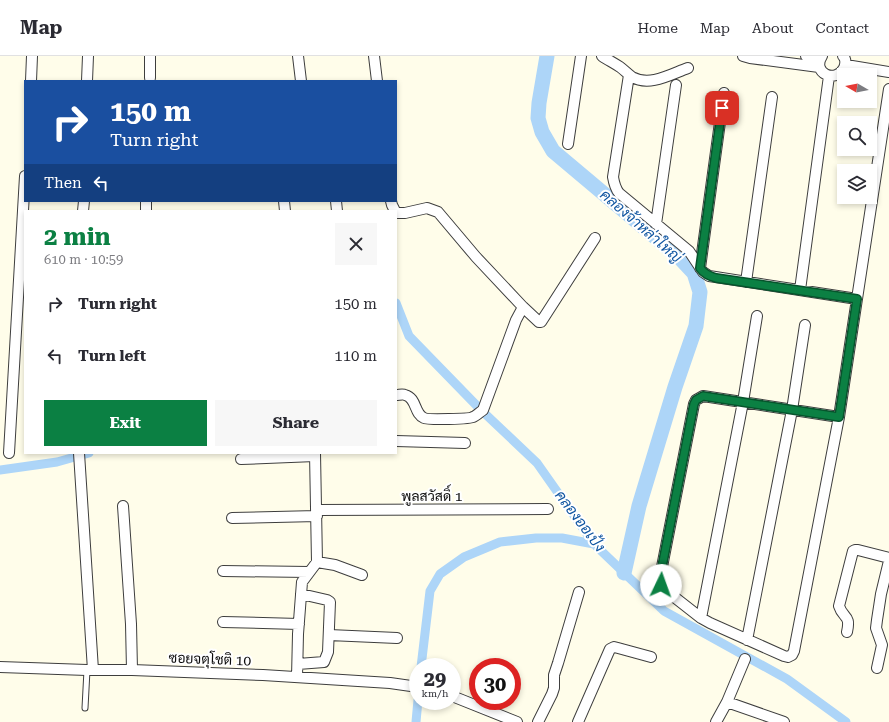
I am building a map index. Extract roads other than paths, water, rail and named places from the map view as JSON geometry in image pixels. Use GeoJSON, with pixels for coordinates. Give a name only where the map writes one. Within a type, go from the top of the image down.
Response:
{"type":"FeatureCollection","features":[{"type":"Feature","properties":{"kind":"street"},"geometry":{"type":"LineString","coordinates":[[31,80],[32,56]]}},
{"type":"Feature","properties":{"kind":"street"},"geometry":{"type":"LineString","coordinates":[[87,80],[88,56]]}},
{"type":"Feature","properties":{"kind":"street"},"geometry":{"type":"LineString","coordinates":[[150,56],[150,78]]}},
{"type":"Feature","properties":{"kind":"street"},"geometry":{"type":"LineString","coordinates":[[298,56],[301,80]]}},
{"type":"Feature","properties":{"kind":"street"},"geometry":{"type":"LineString","coordinates":[[374,56],[377,80]]}},
{"type":"Feature","properties":{"kind":"street"},"geometry":{"type":"LineString","coordinates":[[568,144],[581,56]]}},
{"type":"Feature","properties":{"kind":"street"},"geometry":{"type":"LineString","coordinates":[[602,56],[620,67],[629,75],[643,81],[652,81],[688,68]]}},
{"type":"Feature","properties":{"kind":"street"},"geometry":{"type":"LineString","coordinates":[[744,56],[750,58],[820,60]]}},
{"type":"Feature","properties":{"kind":"street"},"geometry":{"type":"LineString","coordinates":[[806,56],[820,60]]}},
{"type":"Feature","properties":{"kind":"street"},"geometry":{"type":"LineString","coordinates":[[820,60],[825,74],[830,76],[840,74],[843,70],[844,60],[889,72]]}},
{"type":"Feature","properties":{"kind":"street"},"geometry":{"type":"LineString","coordinates":[[629,75],[613,177],[619,193],[689,251],[703,272],[709,276],[857,299]]}},
{"type":"Feature","properties":{"kind":"street"},"geometry":{"type":"LineString","coordinates":[[800,290],[830,76]]}},
{"type":"Feature","properties":{"kind":"street"},"geometry":{"type":"LineString","coordinates":[[656,224],[676,85]]}},
{"type":"Feature","properties":{"kind":"street"},"geometry":{"type":"LineString","coordinates":[[839,417],[703,396],[696,400],[660,577],[661,585],[664,590],[710,623],[788,657],[792,655],[794,651],[839,417],[889,90]]}},
{"type":"Feature","properties":{"kind":"street"},"geometry":{"type":"LineString","coordinates":[[700,268],[724,93]]}},
{"type":"Feature","properties":{"kind":"street"},"geometry":{"type":"LineString","coordinates":[[746,282],[772,97]]}},
{"type":"Feature","properties":{"kind":"street"},"geometry":{"type":"LineString","coordinates":[[397,213],[405,213],[427,208],[438,212],[476,257],[539,322],[541,322],[595,238]]}},
{"type":"Feature","properties":{"kind":"street"},"geometry":{"type":"LineString","coordinates":[[9,453],[22,290],[24,214]]}},
{"type":"Feature","properties":{"kind":"street"},"geometry":{"type":"LineString","coordinates":[[397,395],[406,395],[414,401],[418,412],[423,418],[472,418],[482,410],[516,320],[523,307]]}},
{"type":"Feature","properties":{"kind":"street"},"geometry":{"type":"LineString","coordinates":[[702,618],[743,402],[757,316]]}},
{"type":"Feature","properties":{"kind":"street"},"geometry":{"type":"LineString","coordinates":[[747,640],[792,410],[805,325]]}},
{"type":"Feature","properties":{"kind":"street"},"geometry":{"type":"LineString","coordinates":[[397,441],[465,443]]}},
{"type":"Feature","properties":{"kind":"street"},"geometry":{"type":"LineString","coordinates":[[79,454],[90,670]]}},
{"type":"Feature","properties":{"kind":"street"},"geometry":{"type":"LineString","coordinates":[[240,459],[315,455],[317,562],[302,582],[297,677]]}},
{"type":"Feature","properties":{"kind":"street"},"geometry":{"type":"LineString","coordinates":[[124,506],[131,624],[132,670]]}},
{"type":"Feature","properties":{"kind":"street","name":"พูลสวัสดิ์ 1"},"geometry":{"type":"LineString","coordinates":[[232,518],[317,513],[548,509]]}},
{"type":"Feature","properties":{"kind":"street"},"geometry":{"type":"LineString","coordinates":[[847,632],[849,623],[839,606],[853,551],[858,550],[889,560],[881,594],[876,628],[882,645],[878,668]]}},
{"type":"Feature","properties":{"kind":"street"},"geometry":{"type":"LineString","coordinates":[[317,562],[335,565],[362,575]]}},
{"type":"Feature","properties":{"kind":"street"},"geometry":{"type":"LineString","coordinates":[[223,571],[309,572]]}},
{"type":"Feature","properties":{"kind":"street"},"geometry":{"type":"LineString","coordinates":[[538,722],[554,688],[554,675],[579,592]]}},
{"type":"Feature","properties":{"kind":"street"},"geometry":{"type":"LineString","coordinates":[[298,664],[324,662],[328,652],[329,635],[330,602],[301,594]]}},
{"type":"Feature","properties":{"kind":"street"},"geometry":{"type":"LineString","coordinates":[[223,622],[299,624]]}},
{"type":"Feature","properties":{"kind":"street"},"geometry":{"type":"LineString","coordinates":[[329,635],[397,638]]}},
{"type":"Feature","properties":{"kind":"street"},"geometry":{"type":"LineString","coordinates":[[578,722],[610,648],[614,647],[651,657]]}},
{"type":"Feature","properties":{"kind":"street"},"geometry":{"type":"LineString","coordinates":[[716,722],[745,659]]}},
{"type":"Feature","properties":{"kind":"street","name":"ซอยจตุโชติ 10"},"geometry":{"type":"LineString","coordinates":[[0,667],[132,670],[297,677],[390,683],[409,686]]}},
{"type":"Feature","properties":{"kind":"street"},"geometry":{"type":"LineString","coordinates":[[461,700],[517,722]]}},
{"type":"Feature","properties":{"kind":"street"},"geometry":{"type":"LineString","coordinates":[[726,702],[784,722]]}},
{"type":"Feature","properties":{"kind":"lane"},"geometry":{"type":"LineString","coordinates":[[85,708],[90,670]]}},
{"type":"Feature","properties":{"kind":"waterway","name":"คลองจ้าหล่าใหญ่"},"geometry":{"type":"LineString","coordinates":[[547,56],[538,118],[542,132],[553,151],[679,257],[694,273],[700,292],[696,326],[675,387],[639,506],[624,573]]}},
{"type":"Feature","properties":{"kind":"waterway","name":"คลองออเป้ง"},"geometry":{"type":"LineString","coordinates":[[397,306],[409,336],[480,409],[537,463],[594,544],[664,611],[787,679],[846,722]]}},
{"type":"Feature","properties":{"kind":"waterway","name":"คลองออเป้ง"},"geometry":{"type":"LineString","coordinates":[[0,470],[57,462],[85,454]]}},
{"type":"Feature","properties":{"kind":"waterway"},"geometry":{"type":"LineString","coordinates":[[422,658],[430,591],[440,574],[464,557],[500,542],[536,538],[562,538],[594,544]]}},
{"type":"Feature","properties":{"kind":"waterway"},"geometry":{"type":"LineString","coordinates":[[416,722],[417,710]]}}]}
